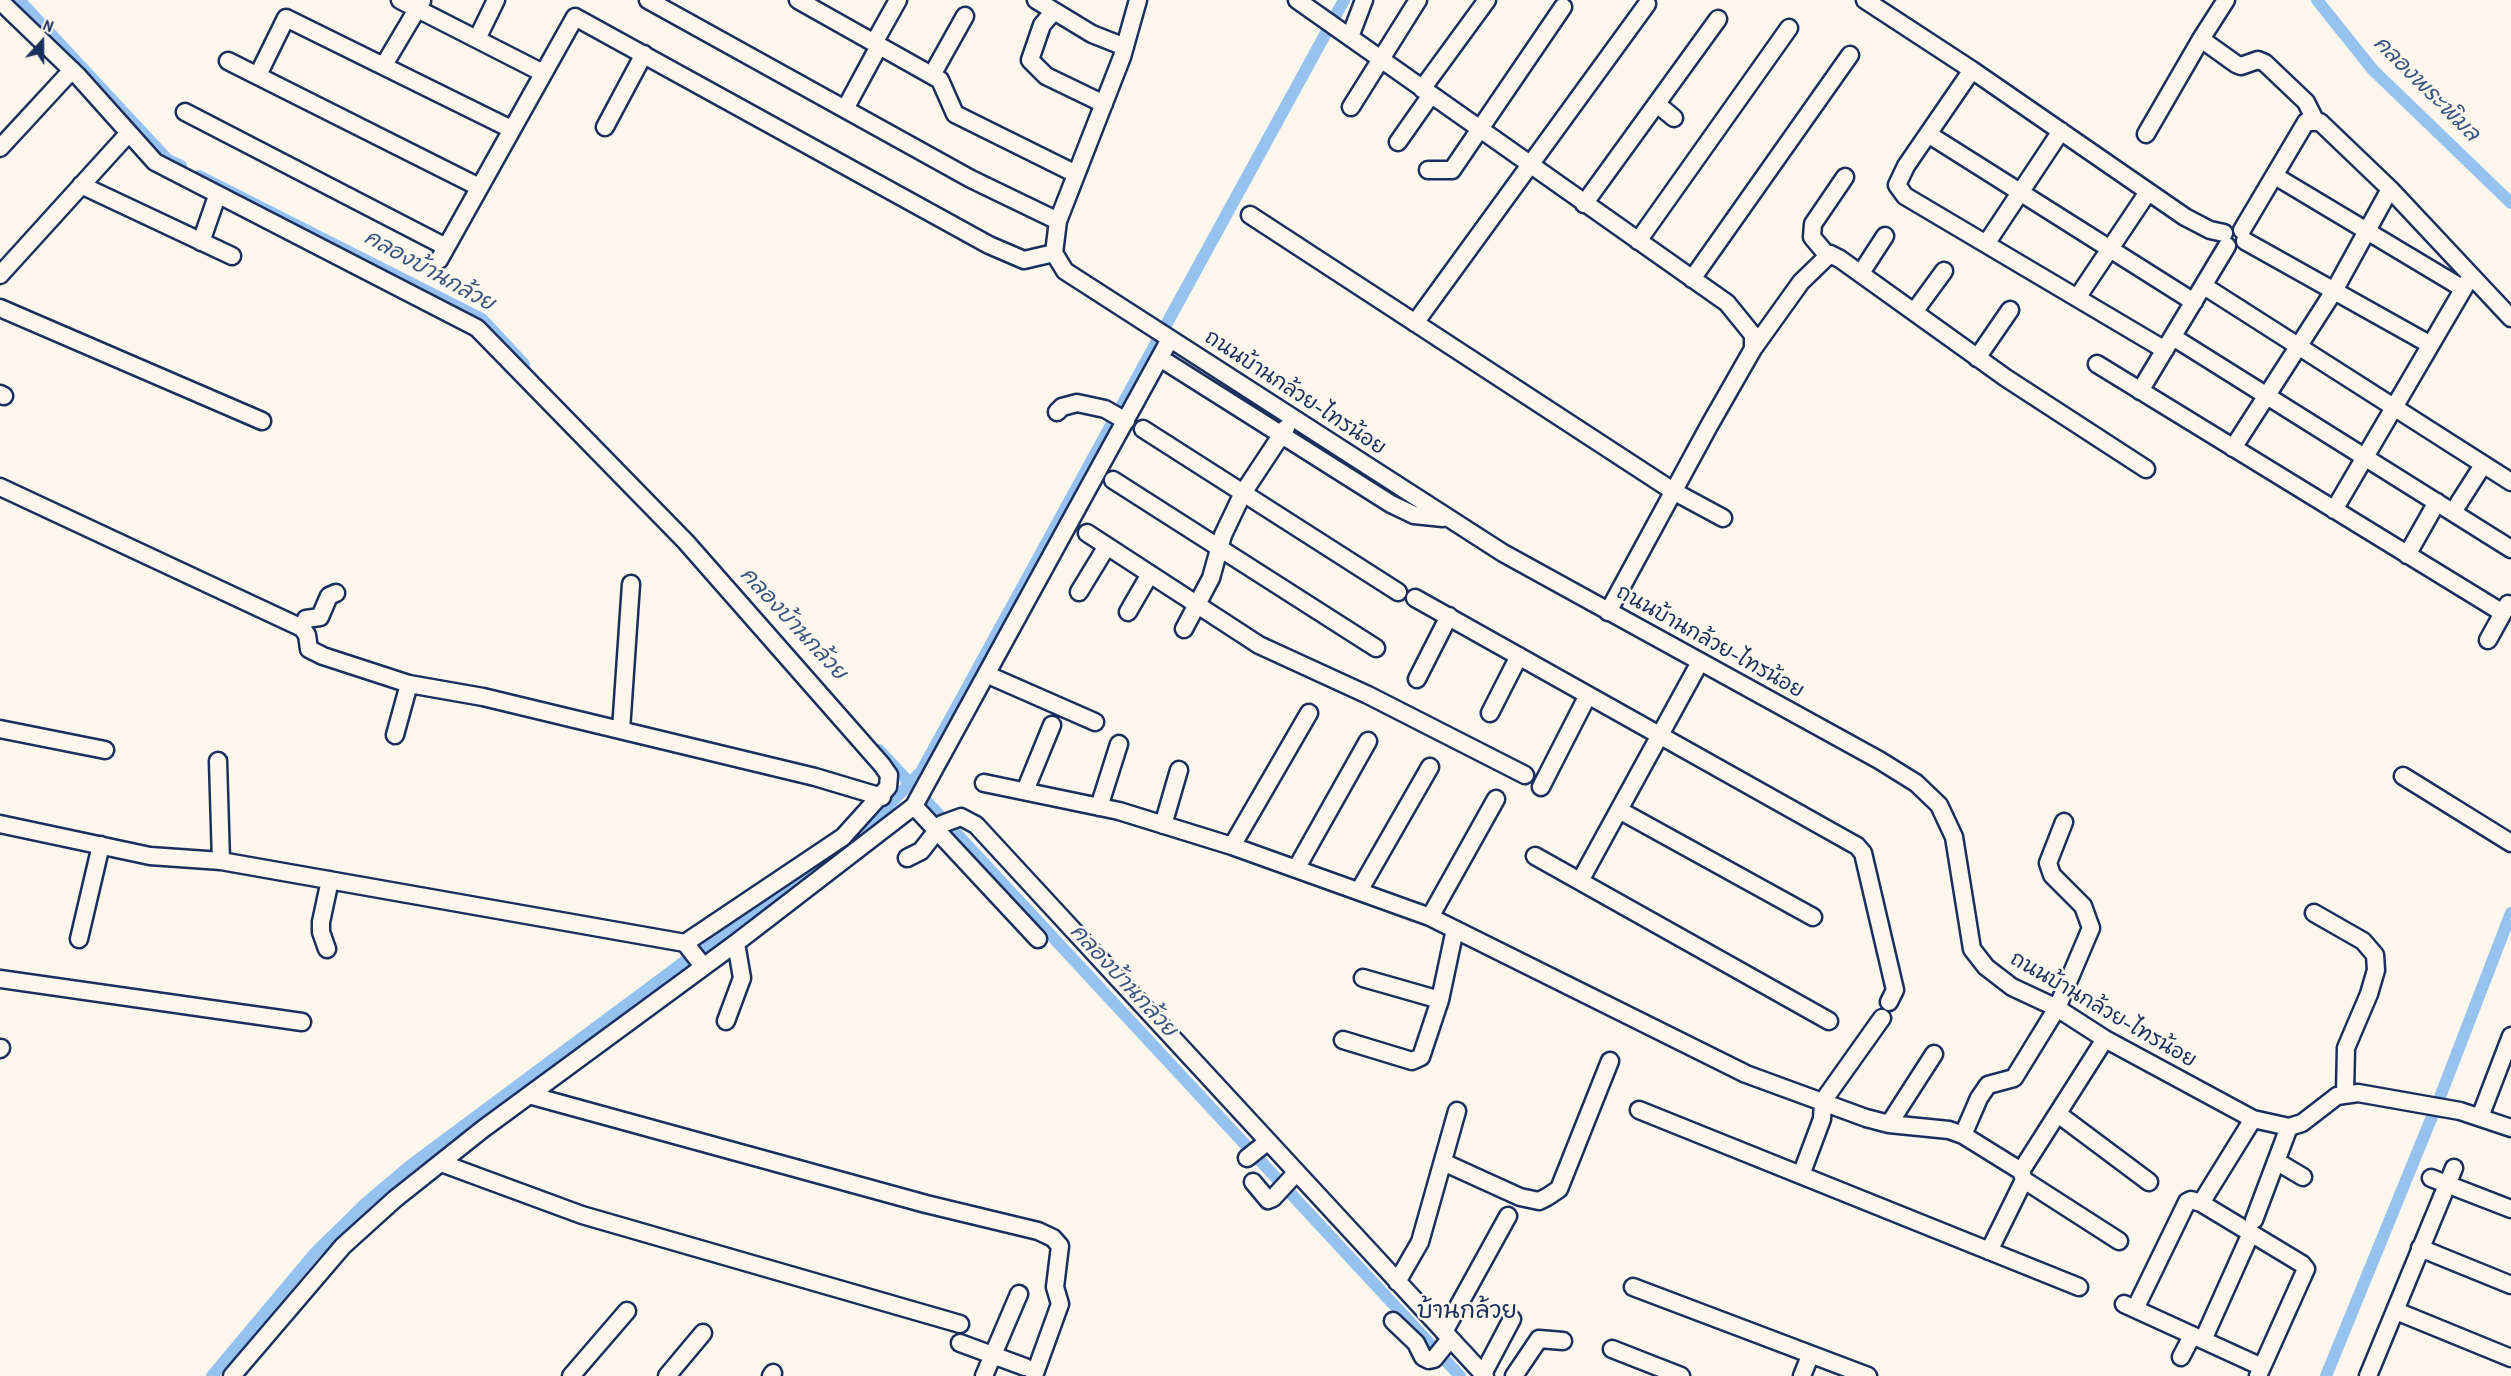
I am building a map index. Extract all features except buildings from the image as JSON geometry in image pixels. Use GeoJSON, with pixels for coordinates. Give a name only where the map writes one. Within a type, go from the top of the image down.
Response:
{"type":"FeatureCollection","features":[{"type":"Feature","properties":{"kind":"street"},"geometry":{"type":"LineString","coordinates":[[400,0],[420,4],[477,39],[543,73]]}},
{"type":"Feature","properties":{"kind":"street"},"geometry":{"type":"LineString","coordinates":[[477,39],[496,0]]}},
{"type":"Feature","properties":{"kind":"street"},"geometry":{"type":"LineString","coordinates":[[798,0],[820,5],[877,45],[940,80],[955,114],[1076,174]]}},
{"type":"Feature","properties":{"kind":"street"},"geometry":{"type":"LineString","coordinates":[[845,109],[898,0]]}},
{"type":"Feature","properties":{"kind":"street"},"geometry":{"type":"LineString","coordinates":[[1036,0],[1092,34],[1125,47]]}},
{"type":"Feature","properties":{"kind":"street"},"geometry":{"type":"LineString","coordinates":[[185,112],[442,253],[575,17],[989,245],[1024,260],[1054,252],[1058,221],[1125,47],[1138,0]]}},
{"type":"Feature","properties":{"kind":"street"},"geometry":{"type":"LineString","coordinates":[[1297,0],[1727,303],[1753,335],[1753,349]]}},
{"type":"Feature","properties":{"kind":"street"},"geometry":{"type":"LineString","coordinates":[[1350,37],[1364,0]]}},
{"type":"Feature","properties":{"kind":"street"},"geometry":{"type":"LineString","coordinates":[[1351,107],[1418,0]]}},
{"type":"Feature","properties":{"kind":"street"},"geometry":{"type":"LineString","coordinates":[[1398,141],[1487,0]]}},
{"type":"Feature","properties":{"kind":"street"},"geometry":{"type":"LineString","coordinates":[[1865,0],[1972,70],[2184,217],[2238,248],[2306,122],[2315,120],[2320,122],[2390,189],[2466,282],[2511,318]]}},
{"type":"Feature","properties":{"kind":"street"},"geometry":{"type":"LineString","coordinates":[[2146,134],[2226,0]]}},
{"type":"Feature","properties":{"kind":"street"},"geometry":{"type":"LineString","coordinates":[[0,1],[72,70],[155,162],[477,328],[686,542],[889,775],[888,787],[882,797],[843,837],[694,955],[529,1095],[441,1163],[343,1246],[232,1376]]}},
{"type":"Feature","properties":{"kind":"street"},"geometry":{"type":"LineString","coordinates":[[652,1],[971,179],[1058,221]]}},
{"type":"Feature","properties":{"kind":"street"},"geometry":{"type":"LineString","coordinates":[[384,65],[420,4]]}},
{"type":"Feature","properties":{"kind":"street"},"geometry":{"type":"LineString","coordinates":[[1415,323],[1647,4]]}},
{"type":"Feature","properties":{"kind":"street"},"geometry":{"type":"LineString","coordinates":[[1428,170],[1452,170],[1563,7]]}},
{"type":"Feature","properties":{"kind":"street"},"geometry":{"type":"LineString","coordinates":[[1054,11],[1038,34],[1030,60],[1046,76],[1104,104]]}},
{"type":"Feature","properties":{"kind":"street"},"geometry":{"type":"LineString","coordinates":[[932,75],[965,16]]}},
{"type":"Feature","properties":{"kind":"street"},"geometry":{"type":"LineString","coordinates":[[258,75],[286,18],[511,129]]}},
{"type":"Feature","properties":{"kind":"street"},"geometry":{"type":"LineString","coordinates":[[1584,204],[1718,19]]}},
{"type":"Feature","properties":{"kind":"street"},"geometry":{"type":"LineString","coordinates":[[1638,241],[1790,28]]}},
{"type":"Feature","properties":{"kind":"street"},"geometry":{"type":"LineString","coordinates":[[2201,39],[2241,66],[2258,60],[2265,63],[2306,102],[2315,120]]}},
{"type":"Feature","properties":{"kind":"street"},"geometry":{"type":"LineString","coordinates":[[605,127],[644,54]]}},
{"type":"Feature","properties":{"kind":"street"},"geometry":{"type":"LineString","coordinates":[[1692,279],[1850,55]]}},
{"type":"Feature","properties":{"kind":"street"},"geometry":{"type":"LineString","coordinates":[[228,61],[479,187]]}},
{"type":"Feature","properties":{"kind":"street"},"geometry":{"type":"LineString","coordinates":[[0,148],[72,70]]}},
{"type":"Feature","properties":{"kind":"street"},"geometry":{"type":"LineString","coordinates":[[1972,70],[1928,134],[1897,185],[1905,196],[2077,298],[2267,395],[2511,549]]}},
{"type":"Feature","properties":{"kind":"street"},"geometry":{"type":"LineString","coordinates":[[1657,104],[1674,118]]}},
{"type":"Feature","properties":{"kind":"street"},"geometry":{"type":"LineString","coordinates":[[1986,244],[2061,131]]}},
{"type":"Feature","properties":{"kind":"street"},"geometry":{"type":"LineString","coordinates":[[0,274],[128,134]]}},
{"type":"Feature","properties":{"kind":"street"},"geometry":{"type":"LineString","coordinates":[[1928,134],[2194,302]]}},
{"type":"Feature","properties":{"kind":"street"},"geometry":{"type":"LineString","coordinates":[[2275,176],[2368,233],[2466,282]]}},
{"type":"Feature","properties":{"kind":"street"},"geometry":{"type":"LineString","coordinates":[[1828,256],[1812,237],[1813,224],[1845,177]]}},
{"type":"Feature","properties":{"kind":"street"},"geometry":{"type":"LineString","coordinates":[[81,185],[232,256]]}},
{"type":"Feature","properties":{"kind":"street"},"geometry":{"type":"LineString","coordinates":[[2233,448],[2334,291],[2368,233],[2390,189]]}},
{"type":"Feature","properties":{"kind":"street"},"geometry":{"type":"LineString","coordinates":[[2077,298],[2148,192]]}},
{"type":"Feature","properties":{"kind":"street"},"geometry":{"type":"LineString","coordinates":[[201,242],[217,195]]}},
{"type":"Feature","properties":{"kind":"street"},"geometry":{"type":"LineString","coordinates":[[1250,215],[1673,491],[1723,518]]}},
{"type":"Feature","properties":{"kind":"street"},"geometry":{"type":"LineString","coordinates":[[1861,273],[1885,236]]}},
{"type":"Feature","properties":{"kind":"street"},"geometry":{"type":"LineString","coordinates":[[2244,236],[2334,291],[2429,344]]}},
{"type":"Feature","properties":{"kind":"street"},"geometry":{"type":"LineString","coordinates":[[2140,391],[2204,286],[2226,240]]}},
{"type":"Feature","properties":{"kind":"street","name":"ถนนบ้านกล้วย-ไทรน้อย"},"geometry":{"type":"LineString","coordinates":[[1054,252],[1065,271],[1503,553],[1880,760],[1929,794],[1947,819],[1954,837],[1972,949],[1998,978],[2057,1008],[2105,1039],[2253,1119],[2289,1127]]}},
{"type":"Feature","properties":{"kind":"street"},"geometry":{"type":"LineString","coordinates":[[1608,612],[1753,349],[1801,282],[1830,254],[1840,258],[2091,436],[2146,469]]}},
{"type":"Feature","properties":{"kind":"street"},"geometry":{"type":"LineString","coordinates":[[1914,312],[1944,271]]}},
{"type":"Feature","properties":{"kind":"street"},"geometry":{"type":"LineString","coordinates":[[2334,510],[2466,282]]}},
{"type":"Feature","properties":{"kind":"street"},"geometry":{"type":"LineString","coordinates":[[2204,286],[2511,482]]}},
{"type":"Feature","properties":{"kind":"street"},"geometry":{"type":"LineString","coordinates":[[0,308],[262,421]]}},
{"type":"Feature","properties":{"kind":"street"},"geometry":{"type":"LineString","coordinates":[[1977,357],[2010,310]]}},
{"type":"Feature","properties":{"kind":"street"},"geometry":{"type":"LineString","coordinates":[[0,824],[150,856],[220,861],[330,880],[694,955],[736,943],[920,798],[1124,419],[1160,358],[1164,335]]}},
{"type":"Feature","properties":{"kind":"street"},"geometry":{"type":"LineString","coordinates":[[1160,358],[1281,436],[1406,511],[1414,515],[1447,518]]}},
{"type":"Feature","properties":{"kind":"street"},"geometry":{"type":"LineString","coordinates":[[2097,364],[2407,555],[2508,605],[2488,640]]}},
{"type":"Feature","properties":{"kind":"street"},"geometry":{"type":"LineString","coordinates":[[1057,412],[1062,407],[1077,403],[1105,409],[1124,419]]}},
{"type":"Feature","properties":{"kind":"street"},"geometry":{"type":"LineString","coordinates":[[1185,629],[1211,578],[1220,548],[1243,493],[1293,417]]}},
{"type":"Feature","properties":{"kind":"street"},"geometry":{"type":"LineString","coordinates":[[1143,429],[1398,592]]}},
{"type":"Feature","properties":{"kind":"street"},"geometry":{"type":"LineString","coordinates":[[2453,512],[2484,465]]}},
{"type":"Feature","properties":{"kind":"street"},"geometry":{"type":"LineString","coordinates":[[1113,480],[1376,648]]}},
{"type":"Feature","properties":{"kind":"street"},"geometry":{"type":"LineString","coordinates":[[0,487],[302,628]]}},
{"type":"Feature","properties":{"kind":"street"},"geometry":{"type":"LineString","coordinates":[[2407,555],[2438,502]]}},
{"type":"Feature","properties":{"kind":"street"},"geometry":{"type":"LineString","coordinates":[[1087,533],[1259,645],[1368,695],[1524,775]]}},
{"type":"Feature","properties":{"kind":"street"},"geometry":{"type":"LineString","coordinates":[[1079,592],[1107,546]]}},
{"type":"Feature","properties":{"kind":"street"},"geometry":{"type":"LineString","coordinates":[[1128,612],[1150,574]]}},
{"type":"Feature","properties":{"kind":"street"},"geometry":{"type":"LineString","coordinates":[[621,730],[631,584]]}},
{"type":"Feature","properties":{"kind":"street"},"geometry":{"type":"LineString","coordinates":[[336,593],[329,596],[320,617],[306,620],[302,628],[309,649],[316,653],[409,684],[483,697],[815,777],[882,797]]}},
{"type":"Feature","properties":{"kind":"street"},"geometry":{"type":"LineString","coordinates":[[1415,598],[1860,849],[1895,990],[1890,1002]]}},
{"type":"Feature","properties":{"kind":"street"},"geometry":{"type":"LineString","coordinates":[[1417,679],[1449,616]]}},
{"type":"Feature","properties":{"kind":"street"},"geometry":{"type":"LineString","coordinates":[[1490,713],[1519,656]]}},
{"type":"Feature","properties":{"kind":"street"},"geometry":{"type":"LineString","coordinates":[[1580,881],[1700,662]]}},
{"type":"Feature","properties":{"kind":"street"},"geometry":{"type":"LineString","coordinates":[[988,675],[1095,722]]}},
{"type":"Feature","properties":{"kind":"street"},"geometry":{"type":"LineString","coordinates":[[395,735],[409,684]]}},
{"type":"Feature","properties":{"kind":"street"},"geometry":{"type":"LineString","coordinates":[[1541,787],[1588,695]]}},
{"type":"Feature","properties":{"kind":"street"},"geometry":{"type":"LineString","coordinates":[[1232,846],[1309,713]]}},
{"type":"Feature","properties":{"kind":"street"},"geometry":{"type":"LineString","coordinates":[[1025,791],[1052,725]]}},
{"type":"Feature","properties":{"kind":"street"},"geometry":{"type":"LineString","coordinates":[[0,729],[105,750]]}},
{"type":"Feature","properties":{"kind":"street"},"geometry":{"type":"LineString","coordinates":[[1296,869],[1368,741]]}},
{"type":"Feature","properties":{"kind":"street"},"geometry":{"type":"LineString","coordinates":[[1099,807],[1119,744]]}},
{"type":"Feature","properties":{"kind":"street"},"geometry":{"type":"LineString","coordinates":[[219,761],[220,861]]}},
{"type":"Feature","properties":{"kind":"street"},"geometry":{"type":"LineString","coordinates":[[1359,891],[1430,767]]}},
{"type":"Feature","properties":{"kind":"street"},"geometry":{"type":"LineString","coordinates":[[1163,825],[1179,770]]}},
{"type":"Feature","properties":{"kind":"street"},"geometry":{"type":"LineString","coordinates":[[2403,776],[2511,843]]}},
{"type":"Feature","properties":{"kind":"street"},"geometry":{"type":"LineString","coordinates":[[984,783],[1099,807],[1163,825],[1232,846],[1430,916],[1746,1074],[1889,1124],[1936,1128],[1963,1135],[2119,1241]]}},
{"type":"Feature","properties":{"kind":"street"},"geometry":{"type":"LineString","coordinates":[[920,798],[940,828],[1038,939]]}},
{"type":"Feature","properties":{"kind":"street"},"geometry":{"type":"LineString","coordinates":[[1430,916],[1496,799]]}},
{"type":"Feature","properties":{"kind":"street"},"geometry":{"type":"LineString","coordinates":[[1619,810],[1813,917]]}},
{"type":"Feature","properties":{"kind":"street"},"geometry":{"type":"LineString","coordinates":[[907,858],[921,851],[940,828],[961,817],[976,825],[1258,1150],[1294,1175],[1396,1282],[1443,1344],[1484,1375],[1512,1319]]}},
{"type":"Feature","properties":{"kind":"street"},"geometry":{"type":"LineString","coordinates":[[1963,1135],[1979,1098],[1988,1085],[2013,1080],[2057,1008],[2091,928],[2083,906],[2052,875],[2048,863],[2064,822]]}},
{"type":"Feature","properties":{"kind":"street"},"geometry":{"type":"LineString","coordinates":[[79,939],[101,845]]}},
{"type":"Feature","properties":{"kind":"street"},"geometry":{"type":"LineString","coordinates":[[1535,856],[1829,1021]]}},
{"type":"Feature","properties":{"kind":"street"},"geometry":{"type":"LineString","coordinates":[[327,949],[321,932],[321,922],[330,880]]}},
{"type":"Feature","properties":{"kind":"street"},"geometry":{"type":"LineString","coordinates":[[2314,914],[2363,941],[2375,955],[2376,970],[2369,994],[2346,1048],[2345,1093]]}},
{"type":"Feature","properties":{"kind":"street"},"geometry":{"type":"LineString","coordinates":[[1343,1040],[1417,1060],[1421,1058],[1440,1000],[1455,929]]}},
{"type":"Feature","properties":{"kind":"street"},"geometry":{"type":"LineString","coordinates":[[726,1020],[742,978],[736,943]]}},
{"type":"Feature","properties":{"kind":"street"},"geometry":{"type":"LineString","coordinates":[[1363,978],[1440,1000]]}},
{"type":"Feature","properties":{"kind":"street"},"geometry":{"type":"LineString","coordinates":[[0,979],[303,1022]]}},
{"type":"Feature","properties":{"kind":"street"},"geometry":{"type":"LineString","coordinates":[[1801,1175],[1822,1119],[1823,1101],[1882,1018]]}},
{"type":"Feature","properties":{"kind":"street"},"geometry":{"type":"LineString","coordinates":[[2481,1118],[2511,1036]]}},
{"type":"Feature","properties":{"kind":"street"},"geometry":{"type":"LineString","coordinates":[[1989,1251],[2023,1175],[2105,1039]]}},
{"type":"Feature","properties":{"kind":"street"},"geometry":{"type":"LineString","coordinates":[[1889,1124],[1934,1054]]}},
{"type":"Feature","properties":{"kind":"street"},"geometry":{"type":"LineString","coordinates":[[1443,1162],[1520,1197],[1539,1201],[1547,1197],[1559,1189],[1610,1061]]}},
{"type":"Feature","properties":{"kind":"street"},"geometry":{"type":"LineString","coordinates":[[2181,1357],[2197,1339],[2253,1227],[2289,1127],[2302,1123],[2345,1093],[2371,1094],[2419,1102],[2460,1111],[2511,1128]]}},
{"type":"Feature","properties":{"kind":"street"},"geometry":{"type":"LineString","coordinates":[[529,1095],[926,1204],[1038,1231],[1053,1238],[1060,1246],[1055,1271],[1055,1287],[1060,1304],[1029,1372],[960,1343]]}},
{"type":"Feature","properties":{"kind":"street"},"geometry":{"type":"LineString","coordinates":[[1639,1110],[2079,1287]]}},
{"type":"Feature","properties":{"kind":"street"},"geometry":{"type":"LineString","coordinates":[[1396,1282],[1420,1242],[1457,1111]]}},
{"type":"Feature","properties":{"kind":"street"},"geometry":{"type":"LineString","coordinates":[[2058,1114],[2149,1182]]}},
{"type":"Feature","properties":{"kind":"street"},"geometry":{"type":"LineString","coordinates":[[2201,1203],[2253,1119]]}},
{"type":"Feature","properties":{"kind":"street"},"geometry":{"type":"LineString","coordinates":[[2276,1161],[2303,1177]]}},
{"type":"Feature","properties":{"kind":"street"},"geometry":{"type":"LineString","coordinates":[[441,1163],[582,1215],[960,1324]]}},
{"type":"Feature","properties":{"kind":"street"},"geometry":{"type":"LineString","coordinates":[[1252,1182],[1264,1199],[1273,1198],[1294,1175]]}},
{"type":"Feature","properties":{"kind":"street"},"geometry":{"type":"LineString","coordinates":[[2368,1376],[2420,1248],[2444,1176],[2511,1209]]}},
{"type":"Feature","properties":{"kind":"street"},"geometry":{"type":"LineString","coordinates":[[2188,1201],[2201,1203],[2253,1227],[2306,1269],[2260,1371],[2130,1307],[2188,1201]]}},
{"type":"Feature","properties":{"kind":"street"},"geometry":{"type":"LineString","coordinates":[[1392,1321],[1416,1343],[1423,1357],[1429,1360],[1443,1344],[1508,1216]]}},
{"type":"Feature","properties":{"kind":"street"},"geometry":{"type":"LineString","coordinates":[[2420,1248],[2511,1285]]}},
{"type":"Feature","properties":{"kind":"street"},"geometry":{"type":"LineString","coordinates":[[1633,1287],[1810,1356],[1868,1376]]}},
{"type":"Feature","properties":{"kind":"street"},"geometry":{"type":"LineString","coordinates":[[984,1376],[1019,1294]]}},
{"type":"Feature","properties":{"kind":"street"},"geometry":{"type":"LineString","coordinates":[[575,1375],[627,1311]]}},
{"type":"Feature","properties":{"kind":"street"},"geometry":{"type":"LineString","coordinates":[[2396,1311],[2511,1358]]}},
{"type":"Feature","properties":{"kind":"street"},"geometry":{"type":"LineString","coordinates":[[667,1376],[703,1333]]}},
{"type":"Feature","properties":{"kind":"street"},"geometry":{"type":"LineString","coordinates":[[1514,1376],[1539,1339],[1563,1341]]}},
{"type":"Feature","properties":{"kind":"street"},"geometry":{"type":"LineString","coordinates":[[1612,1349],[1681,1376]]}},
{"type":"Feature","properties":{"kind":"street"},"geometry":{"type":"LineString","coordinates":[[1802,1376],[1810,1356]]}},
{"type":"Feature","properties":{"kind":"waterway","name":"คลองบ้านกล้วย"},"geometry":{"type":"LineString","coordinates":[[19,0],[168,160],[181,166]]}},
{"type":"Feature","properties":{"kind":"waterway"},"geometry":{"type":"LineString","coordinates":[[846,841],[871,823],[921,772],[1344,0]]}},
{"type":"Feature","properties":{"kind":"waterway","name":"คลองพระพิมล"},"geometry":{"type":"LineString","coordinates":[[2317,0],[2373,70],[2511,203]]}},
{"type":"Feature","properties":{"kind":"waterway","name":"คลองบ้านกล้วย"},"geometry":{"type":"LineString","coordinates":[[199,176],[482,319],[524,364]]}},
{"type":"Feature","properties":{"kind":"waterway","name":"คลองบ้านกล้วย"},"geometry":{"type":"LineString","coordinates":[[879,750],[1460,1376]]}},
{"type":"Feature","properties":{"kind":"waterway"},"geometry":{"type":"LineString","coordinates":[[212,1376],[315,1253],[367,1202],[411,1165],[813,866]]}},
{"type":"Feature","properties":{"kind":"waterway"},"geometry":{"type":"LineString","coordinates":[[2326,1376],[2440,1097],[2511,913]]}},
{"type":"Feature","properties":{"kind":"district","name":"บ้านกล้วย"},"geometry":{"type":"Point","coordinates":[1467,1312]}}]}
